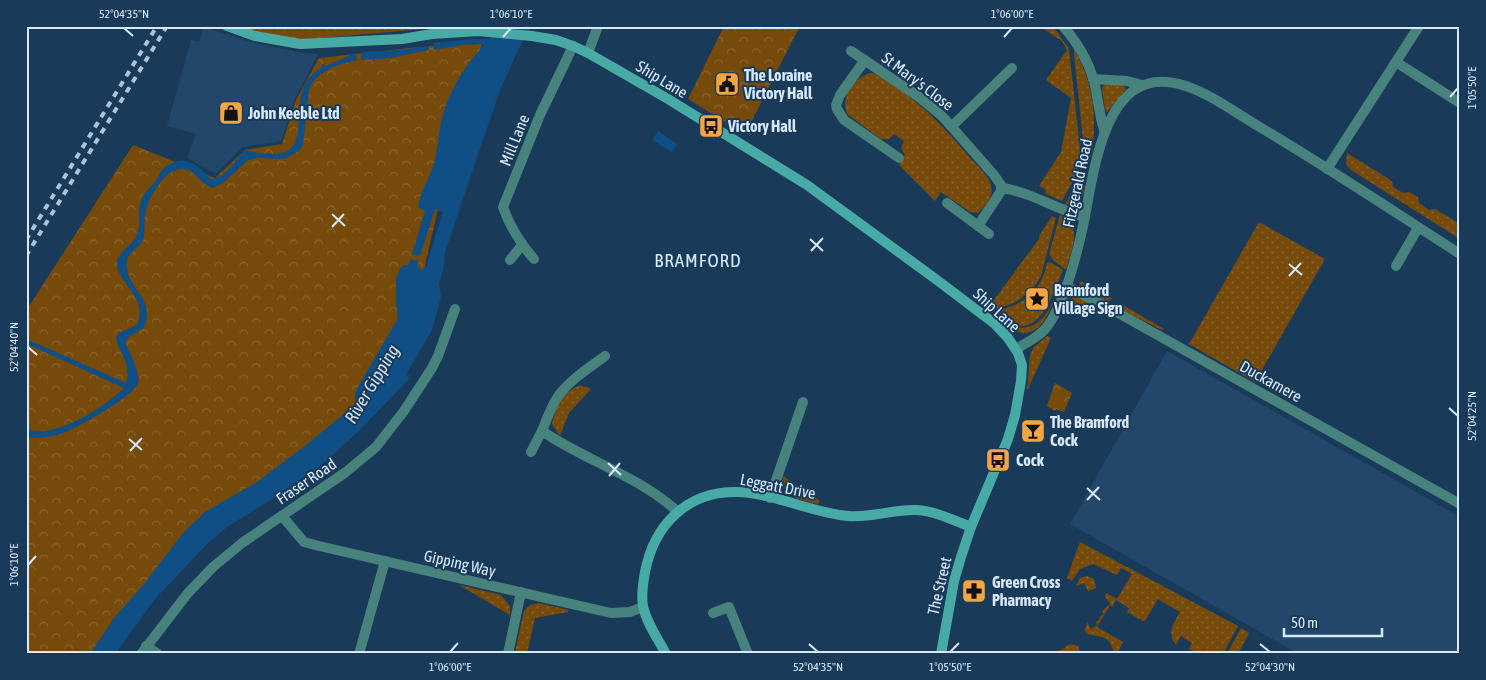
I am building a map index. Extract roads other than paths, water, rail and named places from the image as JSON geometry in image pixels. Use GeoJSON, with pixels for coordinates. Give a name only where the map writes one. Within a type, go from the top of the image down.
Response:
{"type":"FeatureCollection","features":[{"type":"Feature","properties":{"kind":"main road","name":"Ship Lane"},"geometry":{"type":"LineString","coordinates":[[227,26],[255,36],[300,44],[402,39],[432,34],[478,31],[532,36],[556,40],[573,46],[730,137],[807,186],[895,248],[984,315],[1008,338],[1016,349]]}},
{"type":"Feature","properties":{"kind":"main road"},"geometry":{"type":"LineString","coordinates":[[971,527],[1001,457],[1013,422],[1022,372],[1020,358],[1016,349]]}},
{"type":"Feature","properties":{"kind":"main road","name":"Leggatt Drive"},"geometry":{"type":"LineString","coordinates":[[666,654],[643,607],[644,580],[652,548],[668,521],[695,501],[725,492],[752,493],[850,516],[914,510],[926,511],[971,527]]}},
{"type":"Feature","properties":{"kind":"main road","name":"The Street"},"geometry":{"type":"LineString","coordinates":[[941,654],[954,581],[971,527]]}},
{"type":"Feature","properties":{"kind":"street"},"geometry":{"type":"LineString","coordinates":[[588,53],[598,26]]}},
{"type":"Feature","properties":{"kind":"street"},"geometry":{"type":"LineString","coordinates":[[1063,26],[1080,48],[1093,79],[1104,130]]}},
{"type":"Feature","properties":{"kind":"street"},"geometry":{"type":"LineString","coordinates":[[1327,169],[1419,26]]}},
{"type":"Feature","properties":{"kind":"street","name":"Mill Lane"},"geometry":{"type":"LineString","coordinates":[[534,259],[522,245],[503,207],[540,115],[573,46]]}},
{"type":"Feature","properties":{"kind":"street","name":"St Mary's Close"},"geometry":{"type":"LineString","coordinates":[[852,51],[919,97],[952,126],[994,175],[1002,188]]}},
{"type":"Feature","properties":{"kind":"street","name":"St Mary's Close"},"geometry":{"type":"LineString","coordinates":[[865,60],[840,96],[836,105],[837,109],[844,120],[899,158]]}},
{"type":"Feature","properties":{"kind":"street"},"geometry":{"type":"LineString","coordinates":[[1396,62],[1460,103]]}},
{"type":"Feature","properties":{"kind":"street","name":"St Mary's Close"},"geometry":{"type":"LineString","coordinates":[[952,126],[1012,68]]}},
{"type":"Feature","properties":{"kind":"street"},"geometry":{"type":"LineString","coordinates":[[1093,79],[1127,81],[1142,85],[1163,82],[1180,84],[1193,89],[1268,132],[1460,254]]}},
{"type":"Feature","properties":{"kind":"street","name":"Fitzgerald Road"},"geometry":{"type":"LineString","coordinates":[[1016,349],[1037,336],[1047,326],[1066,286],[1078,250],[1097,152],[1104,130],[1121,102],[1142,85]]}},
{"type":"Feature","properties":{"kind":"street"},"geometry":{"type":"LineString","coordinates":[[978,226],[1002,188],[1014,190],[1072,214],[1085,217]]}},
{"type":"Feature","properties":{"kind":"street"},"geometry":{"type":"LineString","coordinates":[[947,204],[989,234]]}},
{"type":"Feature","properties":{"kind":"street"},"geometry":{"type":"LineString","coordinates":[[1396,266],[1418,228]]}},
{"type":"Feature","properties":{"kind":"street"},"geometry":{"type":"LineString","coordinates":[[510,260],[522,245]]}},
{"type":"Feature","properties":{"kind":"street","name":"Duckamere"},"geometry":{"type":"LineString","coordinates":[[1066,286],[1120,314],[1460,504]]}},
{"type":"Feature","properties":{"kind":"street","name":"Fraser Road"},"geometry":{"type":"LineString","coordinates":[[144,650],[188,592],[213,567],[242,543],[346,472],[367,455],[404,411],[432,368],[455,309]]}},
{"type":"Feature","properties":{"kind":"street"},"geometry":{"type":"LineString","coordinates":[[531,452],[558,396],[572,381],[605,356]]}},
{"type":"Feature","properties":{"kind":"street"},"geometry":{"type":"LineString","coordinates":[[770,498],[803,402]]}},
{"type":"Feature","properties":{"kind":"street"},"geometry":{"type":"LineString","coordinates":[[542,432],[654,493],[678,512]]}},
{"type":"Feature","properties":{"kind":"street","name":"Gipping Way"},"geometry":{"type":"LineString","coordinates":[[282,516],[304,542],[319,546],[611,613],[630,612],[643,607]]}},
{"type":"Feature","properties":{"kind":"street"},"geometry":{"type":"LineString","coordinates":[[359,654],[385,561]]}},
{"type":"Feature","properties":{"kind":"street"},"geometry":{"type":"LineString","coordinates":[[508,654],[521,592]]}},
{"type":"Feature","properties":{"kind":"street"},"geometry":{"type":"LineString","coordinates":[[713,613],[729,607],[748,654]]}},
{"type":"Feature","properties":{"kind":"street"},"geometry":{"type":"LineString","coordinates":[[144,650],[158,654]]}},
{"type":"Feature","properties":{"kind":"water"},"geometry":{"type":"Polygon","coordinates":[[[495,26],[532,26],[520,46],[500,90],[445,252],[444,266],[439,284],[441,297],[432,330],[407,373],[409,379],[360,430],[325,462],[282,493],[227,527],[208,543],[155,599],[115,654],[90,654],[114,618],[144,584],[183,533],[205,512],[257,482],[306,445],[356,404],[377,377],[397,341],[399,329],[396,279],[400,268],[408,265],[411,259],[419,261],[417,266],[422,270],[426,266],[443,212],[435,209],[420,256],[412,254],[425,211],[418,207],[419,202],[435,161],[445,108],[458,79],[484,45],[475,43],[434,50],[433,43],[490,39],[495,26]]]}},
{"type":"Feature","properties":{"kind":"water"},"geometry":{"type":"Polygon","coordinates":[[[429,46],[429,50],[390,58],[361,60],[362,52],[429,46]]]}},
{"type":"Feature","properties":{"kind":"water"},"geometry":{"type":"Polygon","coordinates":[[[355,53],[357,60],[328,69],[312,83],[309,90],[303,145],[299,151],[284,159],[258,158],[248,160],[223,183],[213,188],[186,169],[176,170],[164,178],[151,197],[146,210],[143,240],[129,255],[127,263],[129,277],[145,302],[147,309],[144,328],[130,336],[125,342],[136,368],[138,383],[127,396],[116,404],[68,431],[48,437],[26,437],[26,429],[46,431],[77,420],[98,408],[124,388],[27,344],[29,340],[126,383],[126,364],[116,337],[119,333],[137,325],[140,315],[136,298],[121,277],[117,262],[120,255],[137,235],[142,198],[163,169],[179,161],[190,162],[211,179],[226,172],[245,150],[270,154],[286,152],[294,145],[298,134],[303,90],[310,77],[322,67],[323,63],[326,66],[355,53]]]}},
{"type":"Feature","properties":{"kind":"water"},"geometry":{"type":"Polygon","coordinates":[[[658,131],[677,144],[672,152],[652,140],[658,131]]]}},
{"type":"Feature","properties":{"kind":"waterway","name":"River Gipping"},"geometry":{"type":"LineString","coordinates":[[367,395],[409,323]]}},
{"type":"Feature","properties":{"kind":"railway"},"geometry":{"type":"LineString","coordinates":[[26,240],[157,26]]}},
{"type":"Feature","properties":{"kind":"railway"},"geometry":{"type":"LineString","coordinates":[[26,256],[167,26]]}},
{"type":"Feature","properties":{"kind":"place","name":"The Loraine Victory Hall"},"geometry":{"type":"Point","coordinates":[727,84]}},
{"type":"Feature","properties":{"kind":"place","name":"John Keeble Ltd"},"geometry":{"type":"Point","coordinates":[231,113]}},
{"type":"Feature","properties":{"kind":"place","name":"Victory Hall"},"geometry":{"type":"Point","coordinates":[711,126]}},
{"type":"Feature","properties":{"kind":"place","name":"Bramford Village Sign"},"geometry":{"type":"Point","coordinates":[1037,299]}},
{"type":"Feature","properties":{"kind":"place","name":"The Bramford Cock"},"geometry":{"type":"Point","coordinates":[1033,431]}},
{"type":"Feature","properties":{"kind":"place","name":"Cock"},"geometry":{"type":"Point","coordinates":[998,460]}},
{"type":"Feature","properties":{"kind":"place","name":"Green Cross Pharmacy"},"geometry":{"type":"Point","coordinates":[974,591]}},
{"type":"Feature","properties":{"kind":"district","name":"BRAMFORD"},"geometry":{"type":"Point","coordinates":[698,260]}}]}
